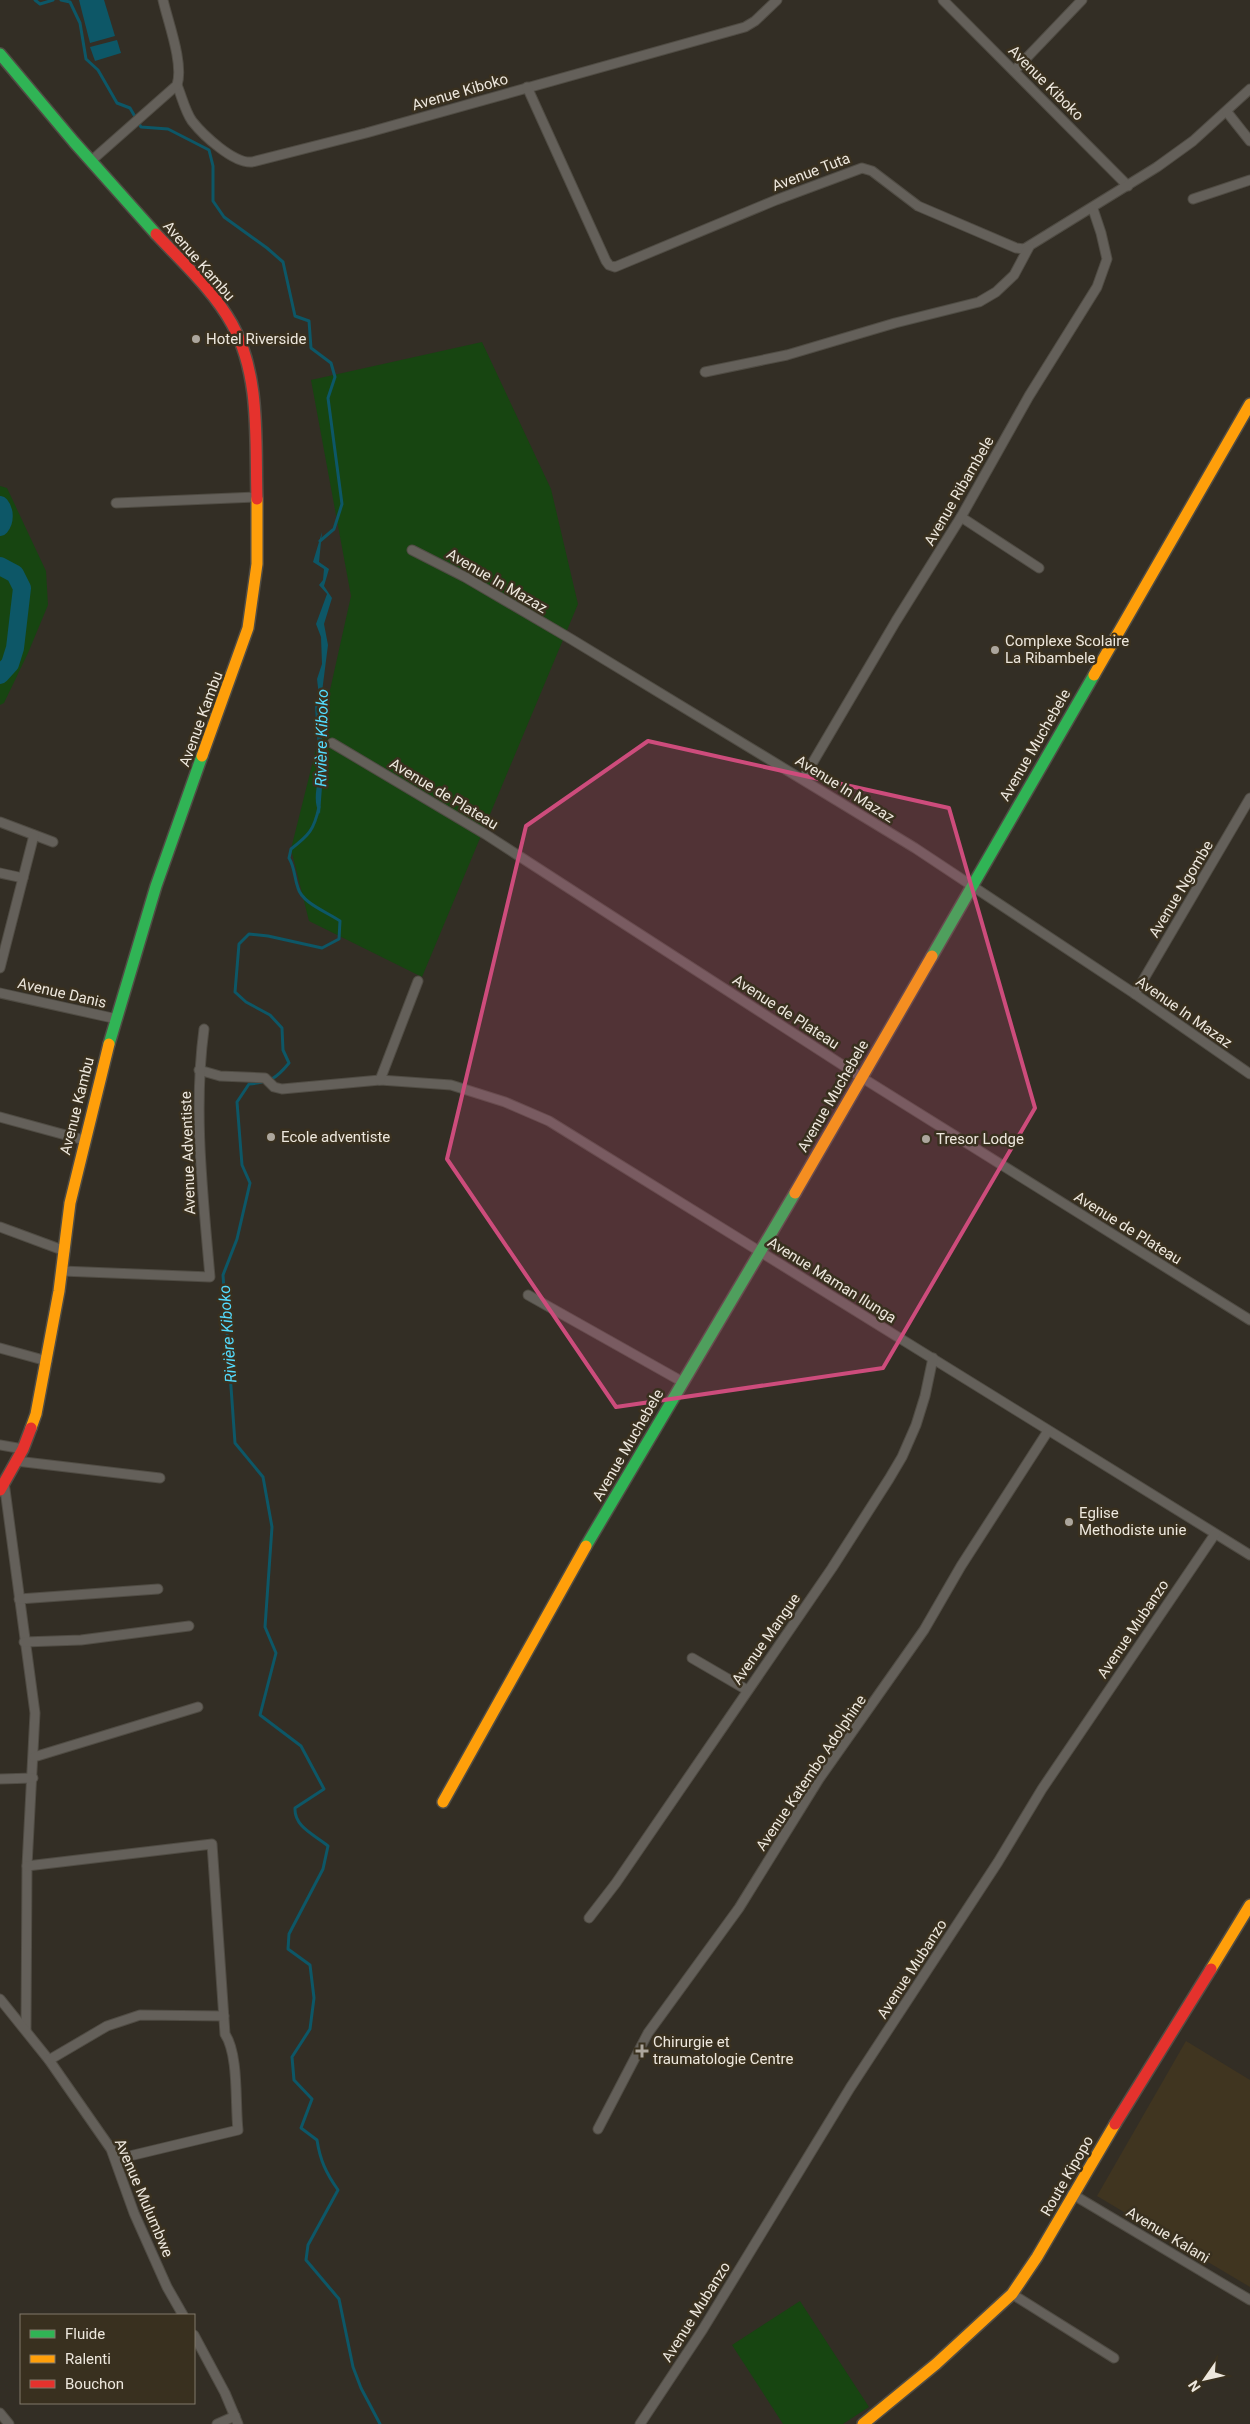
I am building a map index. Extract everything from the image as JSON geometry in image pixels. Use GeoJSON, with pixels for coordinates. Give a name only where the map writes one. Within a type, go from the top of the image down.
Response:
{"type":"FeatureCollection","features":[{"type":"Feature","properties":{"kind":"street"},"geometry":{"type":"LineString","coordinates":[[91,161],[177,85],[178,62],[163,0]]}},
{"type":"Feature","properties":{"kind":"street","name":"Avenue Kiboko"},"geometry":{"type":"LineString","coordinates":[[177,85],[193,123],[236,160],[246,163],[366,133],[745,27],[755,21],[777,0]]}},
{"type":"Feature","properties":{"kind":"street","name":"Avenue Kiboko"},"geometry":{"type":"LineString","coordinates":[[943,0],[1128,186]]}},
{"type":"Feature","properties":{"kind":"street"},"geometry":{"type":"LineString","coordinates":[[1014,71],[1082,0]]}},
{"type":"Feature","properties":{"kind":"street","name":"Avenue Kambu"},"geometry":{"type":"LineString","coordinates":[[0,54],[91,161],[213,295],[240,340],[252,378],[256,497],[255,588],[248,628],[156,886],[117,1019],[84,1140],[70,1203],[62,1272],[36,1414],[23,1449],[2,1486]]}},
{"type":"Feature","properties":{"kind":"street","name":"Avenue Tuta"},"geometry":{"type":"LineString","coordinates":[[527,87],[606,261],[612,267],[617,267],[776,200],[864,168],[872,171],[918,206],[1016,248],[1024,249],[1029,247]]}},
{"type":"Feature","properties":{"kind":"street"},"geometry":{"type":"LineString","coordinates":[[705,372],[787,355],[895,323],[979,302],[996,292],[1014,275],[1029,247],[1128,186],[1193,141],[1250,89]]}},
{"type":"Feature","properties":{"kind":"street"},"geometry":{"type":"LineString","coordinates":[[1226,112],[1250,141]]}},
{"type":"Feature","properties":{"kind":"street"},"geometry":{"type":"LineString","coordinates":[[1192,199],[1250,180]]}},
{"type":"Feature","properties":{"kind":"street","name":"Avenue Ribambele"},"geometry":{"type":"LineString","coordinates":[[803,779],[896,621],[961,517],[1021,410],[1103,275],[1106,264],[1106,251],[1092,209]]}},
{"type":"Feature","properties":{"kind":"street","name":"Avenue Muchebele"},"geometry":{"type":"LineString","coordinates":[[442,1802],[492,1711],[682,1381],[761,1252],[971,884],[1250,404]]}},
{"type":"Feature","properties":{"kind":"street"},"geometry":{"type":"LineString","coordinates":[[116,503],[256,497]]}},
{"type":"Feature","properties":{"kind":"street"},"geometry":{"type":"LineString","coordinates":[[961,517],[1038,568]]}},
{"type":"Feature","properties":{"kind":"street","name":"Avenue In Mazaz"},"geometry":{"type":"LineString","coordinates":[[412,550],[465,577],[571,639],[803,779],[971,884],[1250,1074]]}},
{"type":"Feature","properties":{"kind":"street","name":"Avenue de Plateau"},"geometry":{"type":"LineString","coordinates":[[332,743],[485,834],[861,1077],[1250,1320]]}},
{"type":"Feature","properties":{"kind":"street","name":"Avenue Ngombe"},"geometry":{"type":"LineString","coordinates":[[1135,994],[1250,798]]}},
{"type":"Feature","properties":{"kind":"street"},"geometry":{"type":"LineString","coordinates":[[0,822],[53,842]]}},
{"type":"Feature","properties":{"kind":"street"},"geometry":{"type":"LineString","coordinates":[[0,968],[34,835]]}},
{"type":"Feature","properties":{"kind":"street"},"geometry":{"type":"LineString","coordinates":[[0,873],[24,878]]}},
{"type":"Feature","properties":{"kind":"street"},"geometry":{"type":"LineString","coordinates":[[380,1080],[418,981]]}},
{"type":"Feature","properties":{"kind":"street","name":"Avenue Danis"},"geometry":{"type":"LineString","coordinates":[[0,992],[117,1019]]}},
{"type":"Feature","properties":{"kind":"street","name":"Avenue Adventiste"},"geometry":{"type":"LineString","coordinates":[[62,1272],[210,1276],[201,1160],[199,1070],[204,1029]]}},
{"type":"Feature","properties":{"kind":"street","name":"Avenue Maman Ilunga"},"geometry":{"type":"LineString","coordinates":[[199,1070],[220,1076],[252,1076],[269,1081],[274,1087],[282,1089],[380,1080],[465,1088],[549,1122],[1250,1555]]}},
{"type":"Feature","properties":{"kind":"street"},"geometry":{"type":"LineString","coordinates":[[0,1117],[84,1140]]}},
{"type":"Feature","properties":{"kind":"street"},"geometry":{"type":"LineString","coordinates":[[0,1226],[65,1251]]}},
{"type":"Feature","properties":{"kind":"street"},"geometry":{"type":"LineString","coordinates":[[528,1295],[682,1381]]}},
{"type":"Feature","properties":{"kind":"street"},"geometry":{"type":"LineString","coordinates":[[0,1348],[47,1361]]}},
{"type":"Feature","properties":{"kind":"street","name":"Avenue Mangue"},"geometry":{"type":"LineString","coordinates":[[589,1918],[616,1883],[837,1560],[902,1457],[925,1396],[933,1358]]}},
{"type":"Feature","properties":{"kind":"street","name":"Avenue Katembo Adolphine"},"geometry":{"type":"LineString","coordinates":[[598,2129],[648,2033],[739,1908],[819,1779],[924,1630],[961,1566],[1048,1431]]}},
{"type":"Feature","properties":{"kind":"street"},"geometry":{"type":"LineString","coordinates":[[0,1445],[23,1449]]}},
{"type":"Feature","properties":{"kind":"street"},"geometry":{"type":"LineString","coordinates":[[16,1461],[160,1478]]}},
{"type":"Feature","properties":{"kind":"street"},"geometry":{"type":"LineString","coordinates":[[2,1486],[4,1523],[19,1599],[35,1713],[27,1866],[26,2029]]}},
{"type":"Feature","properties":{"kind":"street","name":"Avenue Mubanzo"},"geometry":{"type":"LineString","coordinates":[[640,2424],[703,2329],[845,2096],[998,1862],[1042,1789],[1215,1534]]}},
{"type":"Feature","properties":{"kind":"street"},"geometry":{"type":"LineString","coordinates":[[19,1599],[158,1589]]}},
{"type":"Feature","properties":{"kind":"street"},"geometry":{"type":"LineString","coordinates":[[24,1642],[81,1640],[189,1626]]}},
{"type":"Feature","properties":{"kind":"street"},"geometry":{"type":"LineString","coordinates":[[692,1658],[747,1690]]}},
{"type":"Feature","properties":{"kind":"street"},"geometry":{"type":"LineString","coordinates":[[34,1757],[198,1708]]}},
{"type":"Feature","properties":{"kind":"street"},"geometry":{"type":"LineString","coordinates":[[0,1779],[33,1778]]}},
{"type":"Feature","properties":{"kind":"street"},"geometry":{"type":"LineString","coordinates":[[27,1866],[212,1844],[225,2034],[230,2041],[233,2057],[238,2130],[116,2159]]}},
{"type":"Feature","properties":{"kind":"street","name":"Route Kipopo"},"geometry":{"type":"LineString","coordinates":[[866,2423],[936,2364],[1012,2294],[1037,2257],[1072,2194],[1250,1905]]}},
{"type":"Feature","properties":{"kind":"street","name":"Avenue Mulumbwe"},"geometry":{"type":"LineString","coordinates":[[0,1999],[26,2029],[105,2139],[116,2159],[134,2213],[167,2287],[182,2314]]}},
{"type":"Feature","properties":{"kind":"street"},"geometry":{"type":"LineString","coordinates":[[49,2060],[107,2026],[140,2015],[224,2016]]}},
{"type":"Feature","properties":{"kind":"street","name":"Avenue Kalani"},"geometry":{"type":"LineString","coordinates":[[1072,2194],[1250,2300]]}},
{"type":"Feature","properties":{"kind":"street"},"geometry":{"type":"LineString","coordinates":[[1012,2294],[1114,2358]]}},
{"type":"Feature","properties":{"kind":"street"},"geometry":{"type":"LineString","coordinates":[[195,2337],[237,2420],[217,2424]]}},
{"type":"Feature","properties":{"kind":"street"},"geometry":{"type":"LineString","coordinates":[[0,2413],[9,2424]]}},
{"type":"Feature","properties":{"kind":"highlighted area"},"geometry":{"type":"Polygon","coordinates":[[[648,741],[949,808],[1035,1108],[883,1368],[616,1407],[447,1159],[526,826],[648,741]]]}},
{"type":"Feature","properties":{"kind":"shaded area"},"geometry":{"type":"Polygon","coordinates":[[[1186,2041],[1250,2080],[1250,2287],[1097,2196],[1186,2041]]]}},
{"type":"Feature","properties":{"kind":"green space"},"geometry":{"type":"Polygon","coordinates":[[[482,342],[551,489],[578,604],[422,977],[309,921],[291,849],[324,717],[351,596],[311,380],[482,342]]]}},
{"type":"Feature","properties":{"kind":"green space"},"geometry":{"type":"Polygon","coordinates":[[[0,486],[7,488],[46,571],[48,605],[4,703],[0,705],[0,486]]]}},
{"type":"Feature","properties":{"kind":"green space"},"geometry":{"type":"Polygon","coordinates":[[[800,2301],[869,2407],[843,2424],[783,2424],[732,2345],[800,2301]]]}},
{"type":"Feature","properties":{"kind":"water"},"geometry":{"type":"Polygon","coordinates":[[[79,0],[104,0],[115,36],[90,43],[79,0]]]}},
{"type":"Feature","properties":{"kind":"water"},"geometry":{"type":"Polygon","coordinates":[[[117,40],[121,53],[95,61],[90,47],[117,40]]]}},
{"type":"Feature","properties":{"kind":"water"},"geometry":{"type":"Polygon","coordinates":[[[322,532],[319,562],[329,569],[324,586],[332,598],[324,624],[328,645],[322,692],[322,754],[327,757],[323,773],[320,814],[316,799],[320,759],[315,707],[319,696],[317,679],[322,664],[321,637],[316,624],[327,594],[319,585],[323,580],[324,569],[313,562],[322,532]]]}},
{"type":"Feature","properties":{"kind":"waterway","name":"Rivière Kiboko"},"geometry":{"type":"LineString","coordinates":[[35,0],[40,4],[53,0]]}},
{"type":"Feature","properties":{"kind":"waterway","name":"Rivière Kiboko"},"geometry":{"type":"LineString","coordinates":[[61,0],[70,2],[80,23],[86,59],[98,70],[117,103],[130,108],[141,127],[168,129],[209,150],[213,166],[213,201],[224,217],[283,262],[295,316],[309,321],[311,348],[331,363],[335,377],[328,398],[342,504],[334,529],[320,541]]}},
{"type":"Feature","properties":{"kind":"waterway"},"geometry":{"type":"LineString","coordinates":[[0,505],[4,516],[0,527]]}},
{"type":"Feature","properties":{"kind":"waterway"},"geometry":{"type":"LineString","coordinates":[[0,566],[15,574],[22,588],[15,648],[10,664],[0,675]]}},
{"type":"Feature","properties":{"kind":"waterway","name":"Rivière Kiboko"},"geometry":{"type":"LineString","coordinates":[[319,807],[313,827],[291,849],[289,858],[300,893],[304,898],[340,921],[339,939],[322,948],[268,936],[249,934],[239,944],[235,992],[246,1002],[270,1015],[282,1028],[283,1050],[289,1063],[272,1079],[249,1084],[237,1102],[242,1165],[250,1183],[237,1239],[223,1275],[235,1443],[263,1477],[272,1527],[265,1627],[276,1653],[260,1715],[301,1746],[324,1789],[295,1808],[298,1820],[302,1825],[328,1846],[323,1869],[289,1934],[288,1949],[310,1965],[314,1998],[310,2029],[292,2057],[294,2080],[312,2099],[301,2128],[317,2140],[324,2166],[338,2190],[308,2245],[306,2260],[339,2299],[353,2367],[361,2388],[380,2424]]}},
{"type":"Feature","properties":{"kind":"traffic: fast"},"geometry":{"type":"LineString","coordinates":[[0,54],[74,142],[156,234]]}},
{"type":"Feature","properties":{"kind":"traffic: fast"},"geometry":{"type":"LineString","coordinates":[[932,956],[1094,675]]}},
{"type":"Feature","properties":{"kind":"traffic: fast"},"geometry":{"type":"LineString","coordinates":[[109,1044],[156,886],[202,756]]}},
{"type":"Feature","properties":{"kind":"traffic: fast"},"geometry":{"type":"LineString","coordinates":[[586,1546],[795,1193]]}},
{"type":"Feature","properties":{"kind":"traffic: slow"},"geometry":{"type":"LineString","coordinates":[[1094,675],[1250,404]]}},
{"type":"Feature","properties":{"kind":"traffic: slow"},"geometry":{"type":"LineString","coordinates":[[202,756],[248,628],[257,564],[257,499]]}},
{"type":"Feature","properties":{"kind":"traffic: slow"},"geometry":{"type":"LineString","coordinates":[[795,1193],[932,956]]}},
{"type":"Feature","properties":{"kind":"traffic: slow"},"geometry":{"type":"LineString","coordinates":[[31,1428],[36,1414],[59,1291],[70,1203],[109,1044]]}},
{"type":"Feature","properties":{"kind":"traffic: slow"},"geometry":{"type":"LineString","coordinates":[[443,1802],[586,1546]]}},
{"type":"Feature","properties":{"kind":"traffic: slow"},"geometry":{"type":"LineString","coordinates":[[1211,1969],[1250,1905]]}},
{"type":"Feature","properties":{"kind":"traffic: slow"},"geometry":{"type":"LineString","coordinates":[[863,2424],[936,2364],[1012,2294],[1037,2257],[1115,2124]]}},
{"type":"Feature","properties":{"kind":"traffic: jam"},"geometry":{"type":"LineString","coordinates":[[156,234],[216,300],[232,324],[241,344],[248,365],[255,409],[257,499]]}},
{"type":"Feature","properties":{"kind":"traffic: jam"},"geometry":{"type":"LineString","coordinates":[[0,1490],[23,1449],[31,1428]]}},
{"type":"Feature","properties":{"kind":"traffic: jam"},"geometry":{"type":"LineString","coordinates":[[1115,2124],[1211,1969]]}},
{"type":"Feature","properties":{"kind":"place","name":"Hotel Riverside"},"geometry":{"type":"Point","coordinates":[196,339]}},
{"type":"Feature","properties":{"kind":"place","name":"Complexe Scolaire La Ribambele"},"geometry":{"type":"Point","coordinates":[995,650]}},
{"type":"Feature","properties":{"kind":"place","name":"Ecole adventiste"},"geometry":{"type":"Point","coordinates":[271,1137]}},
{"type":"Feature","properties":{"kind":"place","name":"Tresor Lodge"},"geometry":{"type":"Point","coordinates":[926,1139]}},
{"type":"Feature","properties":{"kind":"place","name":"Eglise Methodiste unie"},"geometry":{"type":"Point","coordinates":[1069,1522]}},
{"type":"Feature","properties":{"kind":"place","name":"Chirurgie et traumatologie Centre"},"geometry":{"type":"Point","coordinates":[642,2051]}}]}
